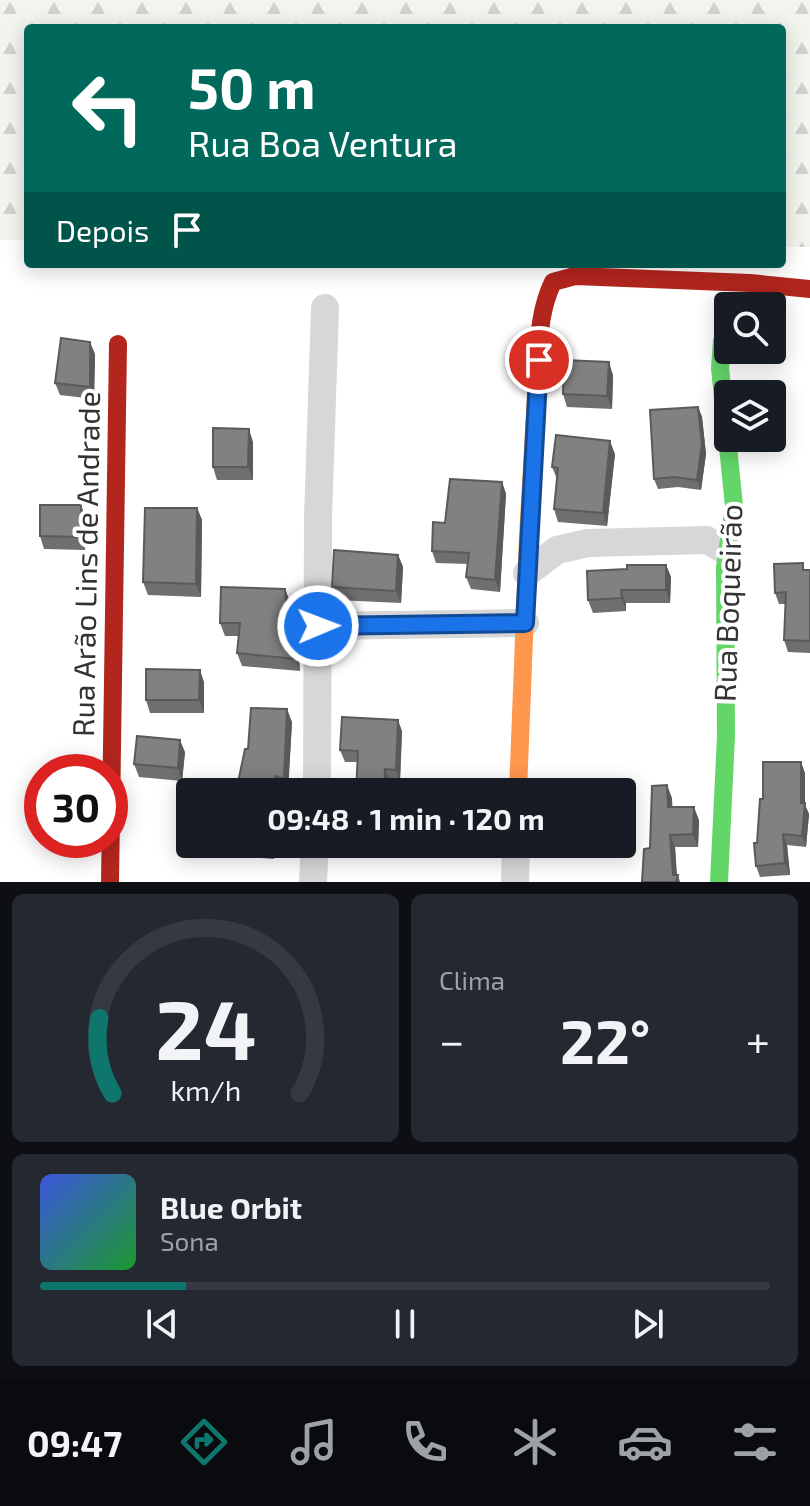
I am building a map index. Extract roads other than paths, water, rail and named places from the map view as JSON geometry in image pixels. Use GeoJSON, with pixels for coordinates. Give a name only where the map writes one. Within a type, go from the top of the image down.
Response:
{"type":"FeatureCollection","features":[{"type":"Feature","properties":{"kind":"street"},"geometry":{"type":"LineString","coordinates":[[519,778],[527,573],[541,323],[545,300],[553,282],[575,276],[725,292]]}},
{"type":"Feature","properties":{"kind":"street"},"geometry":{"type":"LineString","coordinates":[[770,292],[810,289]]}},
{"type":"Feature","properties":{"kind":"street"},"geometry":{"type":"LineString","coordinates":[[317,778],[325,308]]}},
{"type":"Feature","properties":{"kind":"street","name":"Rua Arão Lins de Andrade"},"geometry":{"type":"LineString","coordinates":[[110,882],[118,344]]}},
{"type":"Feature","properties":{"kind":"street","name":"Rua Boqueirão"},"geometry":{"type":"LineString","coordinates":[[719,882],[726,736],[726,551],[734,506],[720,364]]}},
{"type":"Feature","properties":{"kind":"street"},"geometry":{"type":"LineString","coordinates":[[527,573],[557,550],[588,543],[707,540],[726,551]]}},
{"type":"Feature","properties":{"kind":"street"},"geometry":{"type":"LineString","coordinates":[[318,626],[525,623]]}},
{"type":"Feature","properties":{"kind":"street"},"geometry":{"type":"LineString","coordinates":[[313,882],[314,858]]}},
{"type":"Feature","properties":{"kind":"street"},"geometry":{"type":"LineString","coordinates":[[515,882],[516,858]]}}]}
